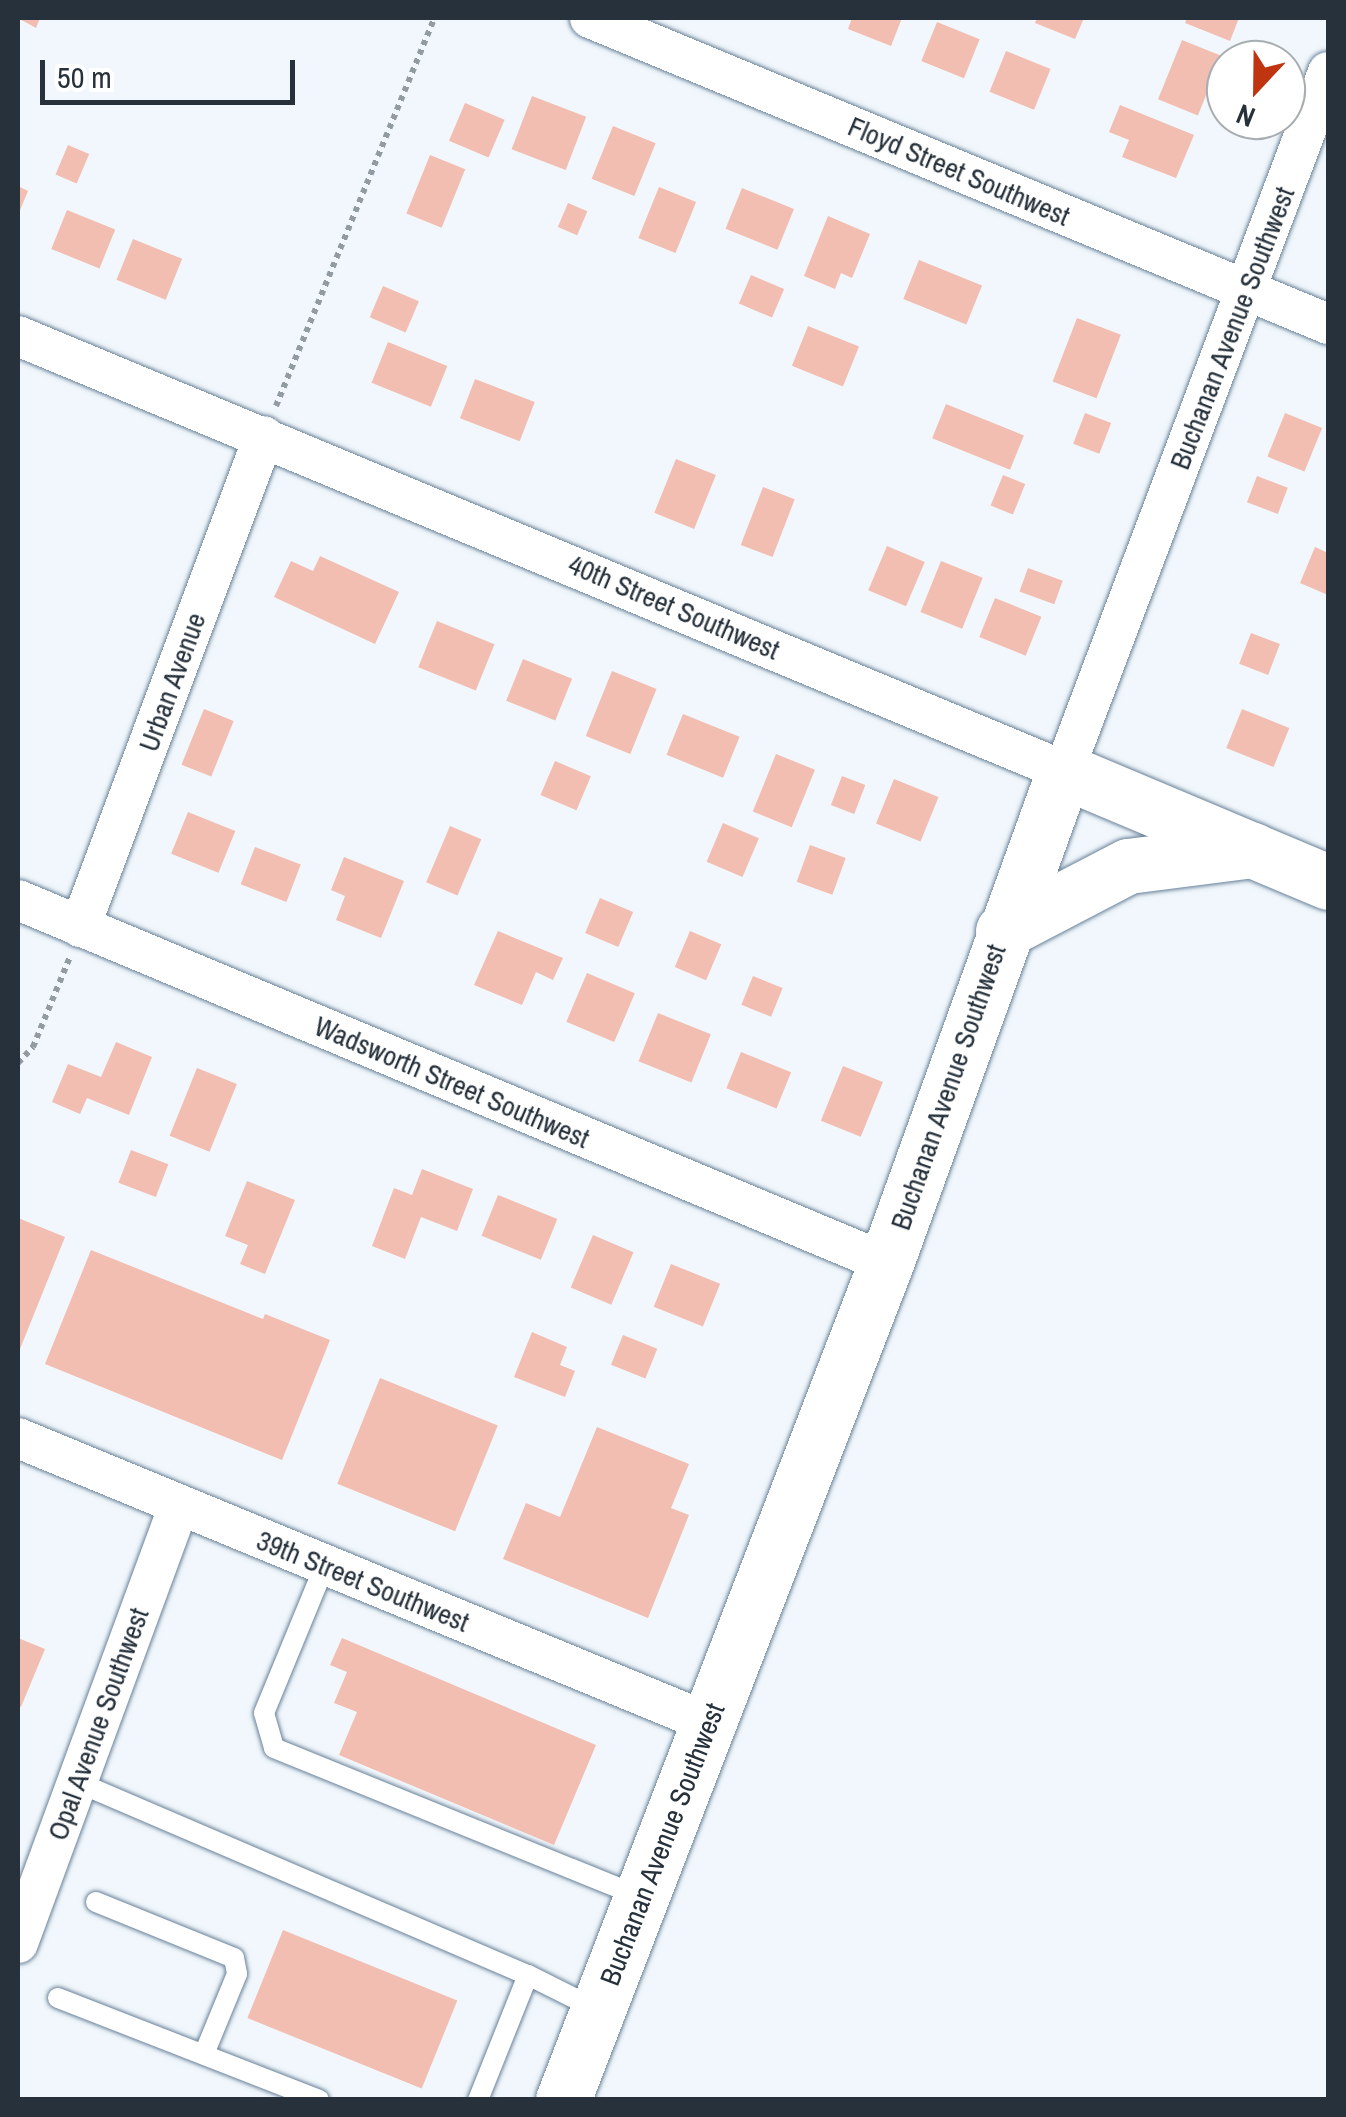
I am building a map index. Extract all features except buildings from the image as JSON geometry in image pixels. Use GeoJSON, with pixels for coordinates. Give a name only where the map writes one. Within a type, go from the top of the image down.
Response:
{"type":"FeatureCollection","features":[{"type":"Feature","properties":{"kind":"street","name":"Floyd Street Southwest"},"geometry":{"type":"LineString","coordinates":[[590,18],[1328,324]]}},
{"type":"Feature","properties":{"kind":"street","name":"Buchanan Avenue Southwest"},"geometry":{"type":"LineString","coordinates":[[563,2100],[886,1262],[1002,931],[1328,72]]}},
{"type":"Feature","properties":{"kind":"street","name":"40th Street Southwest"},"geometry":{"type":"LineString","coordinates":[[18,336],[1328,882]]}},
{"type":"Feature","properties":{"kind":"street","name":"Urban Avenue"},"geometry":{"type":"LineString","coordinates":[[80,927],[264,436]]}},
{"type":"Feature","properties":{"kind":"street"},"geometry":{"type":"LineString","coordinates":[[1002,931],[1128,866],[1253,850]]}},
{"type":"Feature","properties":{"kind":"street","name":"Wadsworth Street Southwest"},"geometry":{"type":"LineString","coordinates":[[18,900],[886,1262]]}},
{"type":"Feature","properties":{"kind":"street","name":"39th Street Southwest"},"geometry":{"type":"LineString","coordinates":[[18,1438],[709,1723]]}},
{"type":"Feature","properties":{"kind":"street","name":"Opal Avenue Southwest"},"geometry":{"type":"LineString","coordinates":[[18,1943],[179,1506]]}},
{"type":"Feature","properties":{"kind":"lane"},"geometry":{"type":"LineString","coordinates":[[325,1565],[264,1714],[274,1748],[640,1897]]}},
{"type":"Feature","properties":{"kind":"lane"},"geometry":{"type":"LineString","coordinates":[[77,1782],[528,1975],[598,2010]]}},
{"type":"Feature","properties":{"kind":"lane"},"geometry":{"type":"LineString","coordinates":[[96,1902],[234,1958],[236,1974],[204,2054]]}},
{"type":"Feature","properties":{"kind":"lane"},"geometry":{"type":"LineString","coordinates":[[478,2100],[528,1975]]}},
{"type":"Feature","properties":{"kind":"lane"},"geometry":{"type":"LineString","coordinates":[[58,1998],[319,2100]]}},
{"type":"Feature","properties":{"kind":"path"},"geometry":{"type":"LineString","coordinates":[[264,436],[434,18]]}},
{"type":"Feature","properties":{"kind":"path"},"geometry":{"type":"LineString","coordinates":[[18,1063],[33,1047],[80,927]]}}]}
